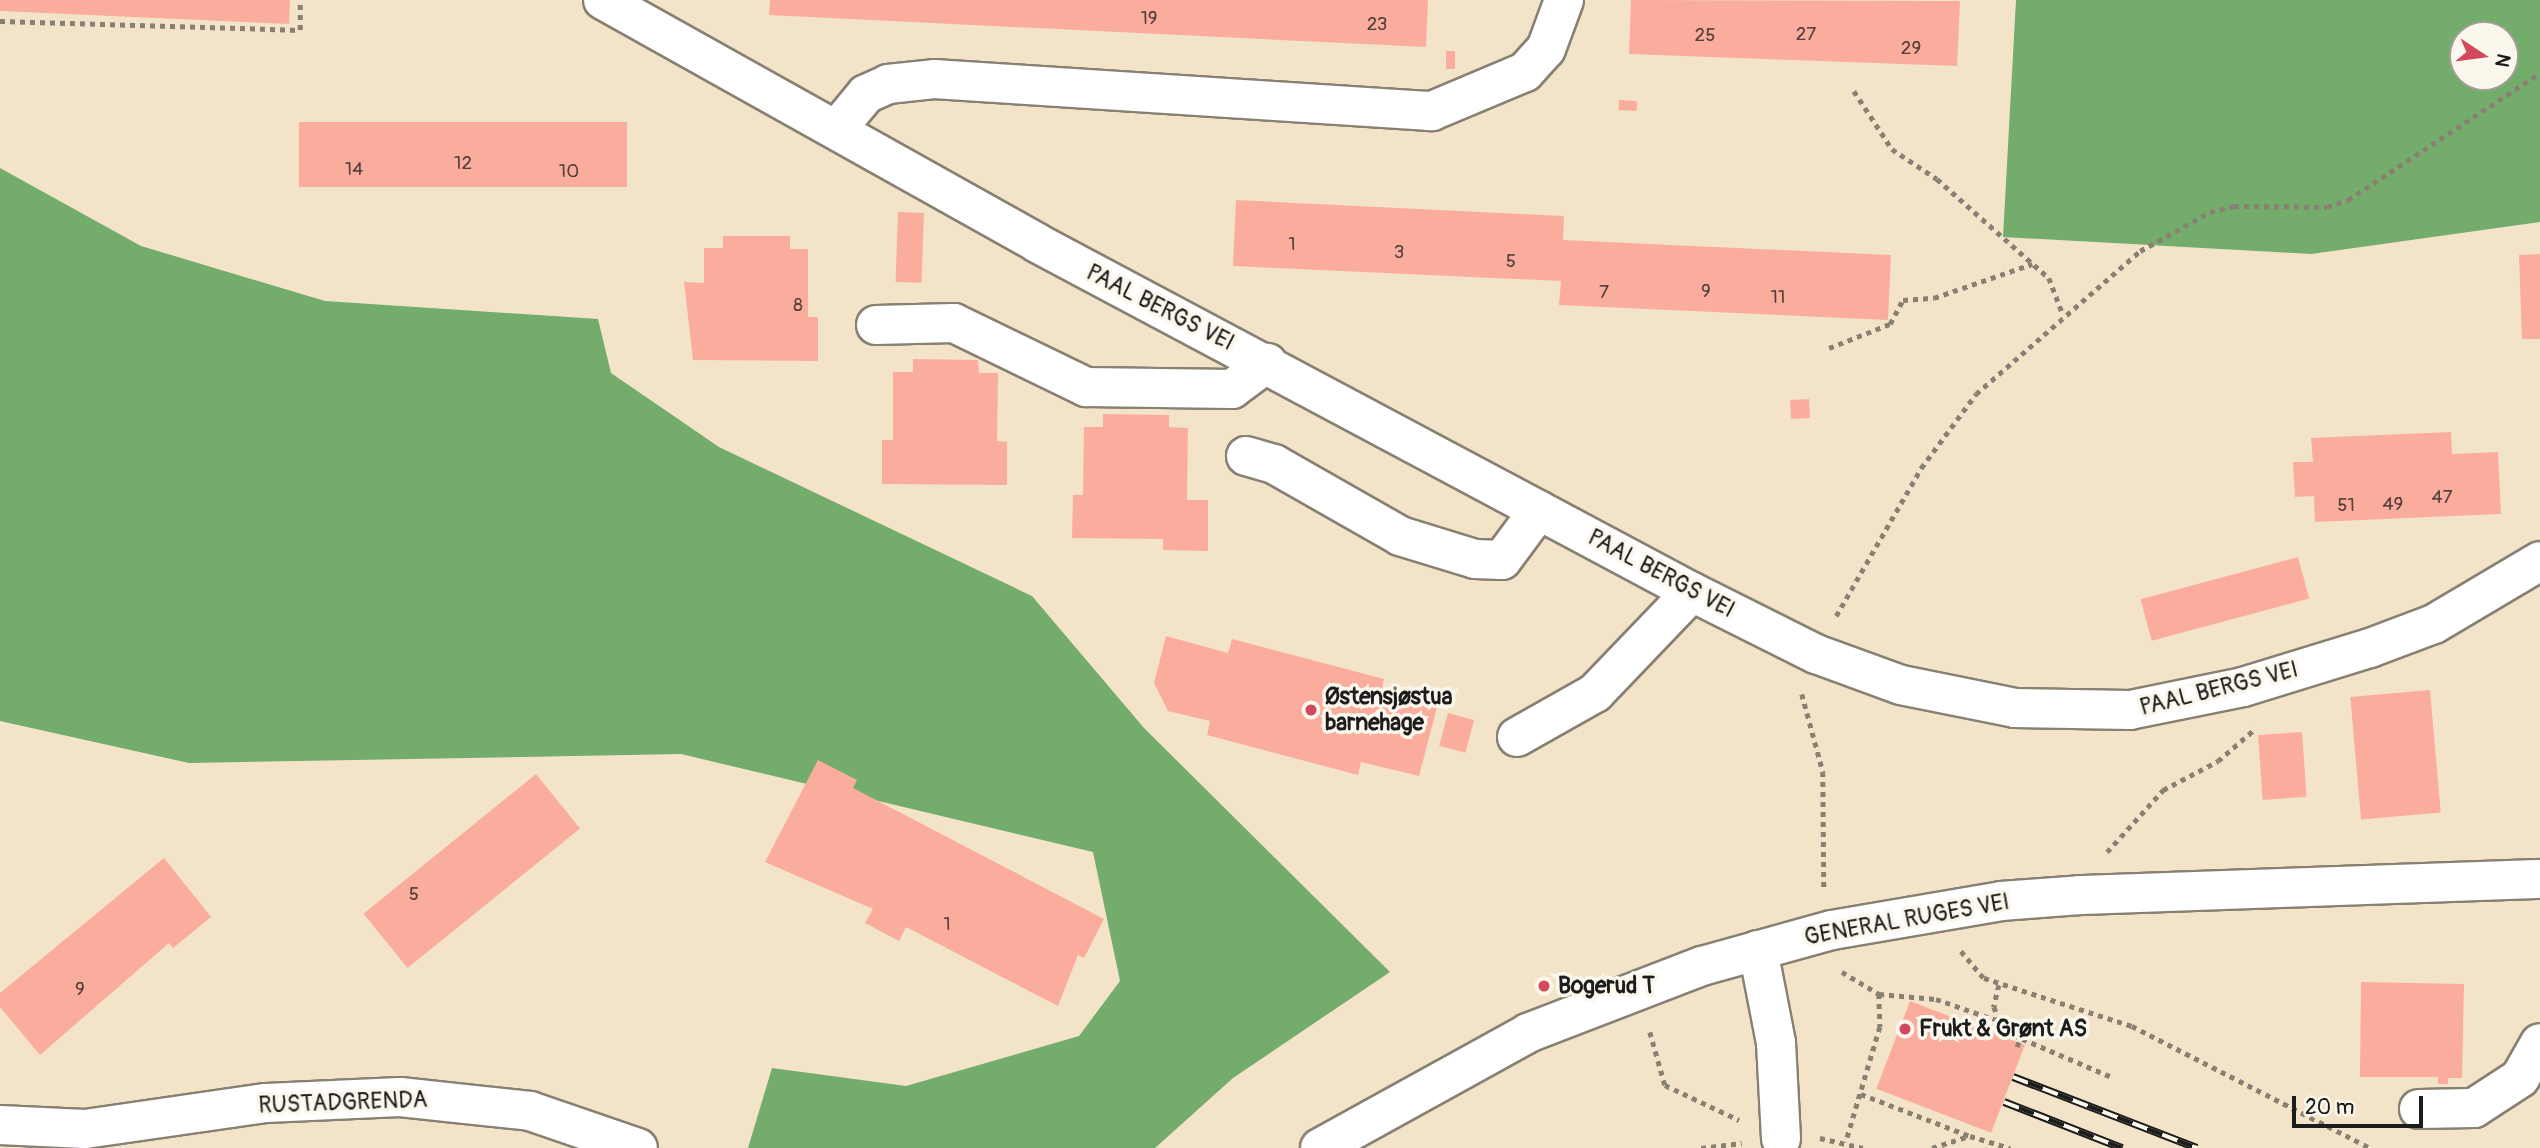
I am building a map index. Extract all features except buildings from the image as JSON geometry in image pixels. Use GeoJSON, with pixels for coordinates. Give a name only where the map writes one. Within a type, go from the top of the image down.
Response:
{"type":"FeatureCollection","features":[{"type":"Feature","properties":{"kind":"street","name":"PAAL BERGS VEI"},"geometry":{"type":"LineString","coordinates":[[603,0],[1692,592],[1854,670],[1961,699],[2130,710],[2244,687],[2434,624],[2540,561]]}},
{"type":"Feature","properties":{"kind":"street"},"geometry":{"type":"LineString","coordinates":[[837,129],[866,94],[888,84],[934,79],[1432,111],[1525,72],[1546,49],[1564,0]]}},
{"type":"Feature","properties":{"kind":"street"},"geometry":{"type":"LineString","coordinates":[[876,325],[954,323],[1086,387],[1232,389],[1268,363]]}},
{"type":"Feature","properties":{"kind":"street"},"geometry":{"type":"LineString","coordinates":[[1246,456],[1274,464],[1400,536],[1475,559],[1502,559],[1539,509]]}},
{"type":"Feature","properties":{"kind":"street"},"geometry":{"type":"LineString","coordinates":[[1517,737],[1595,693],[1692,592]]}},
{"type":"Feature","properties":{"kind":"street","name":"GENERAL RUGES VEI"},"geometry":{"type":"LineString","coordinates":[[1320,1148],[1528,1033],[1758,950],[2001,901],[2540,879]]}},
{"type":"Feature","properties":{"kind":"street"},"geometry":{"type":"LineString","coordinates":[[1758,950],[1776,1043],[1781,1139]]}},
{"type":"Feature","properties":{"kind":"street"},"geometry":{"type":"LineString","coordinates":[[2419,1109],[2474,1108],[2520,1078],[2540,1043]]}},
{"type":"Feature","properties":{"kind":"street","name":"RUSTADGRENDA"},"geometry":{"type":"LineString","coordinates":[[0,1125],[87,1139],[266,1103],[400,1097],[530,1111],[638,1148]]}},
{"type":"Feature","properties":{"kind":"path"},"geometry":{"type":"LineString","coordinates":[[0,21],[300,30],[300,0]]}},
{"type":"Feature","properties":{"kind":"path"},"geometry":{"type":"LineString","coordinates":[[1829,629],[1948,429],[1984,385],[2140,251],[2210,212],[2237,205],[2327,207],[2348,200],[2540,72]]}},
{"type":"Feature","properties":{"kind":"path"},"geometry":{"type":"LineString","coordinates":[[1854,91],[1892,149],[1937,179],[2033,263],[2058,290],[2063,315]]}},
{"type":"Feature","properties":{"kind":"path"},"geometry":{"type":"LineString","coordinates":[[1829,348],[1890,324],[1903,300],[1934,298],[2033,263]]}},
{"type":"Feature","properties":{"kind":"path"},"geometry":{"type":"LineString","coordinates":[[2107,852],[2163,790],[2218,761],[2256,728],[2244,687]]}},
{"type":"Feature","properties":{"kind":"path"},"geometry":{"type":"LineString","coordinates":[[1801,690],[1823,772],[1824,893]]}},
{"type":"Feature","properties":{"kind":"path"},"geometry":{"type":"LineString","coordinates":[[1961,950],[1998,985],[2132,1026],[2371,1148]]}},
{"type":"Feature","properties":{"kind":"path"},"geometry":{"type":"LineString","coordinates":[[1842,972],[1879,993],[1936,999],[1996,1020],[2020,1037],[2112,1077]]}},
{"type":"Feature","properties":{"kind":"path"},"geometry":{"type":"LineString","coordinates":[[1996,1020],[1998,985]]}},
{"type":"Feature","properties":{"kind":"path"},"geometry":{"type":"LineString","coordinates":[[1846,1142],[1880,1027],[1879,993]]}},
{"type":"Feature","properties":{"kind":"path"},"geometry":{"type":"LineString","coordinates":[[1650,1031],[1665,1085],[1781,1139]]}},
{"type":"Feature","properties":{"kind":"path"},"geometry":{"type":"LineString","coordinates":[[2017,1047],[2020,1037]]}},
{"type":"Feature","properties":{"kind":"path"},"geometry":{"type":"LineString","coordinates":[[1861,1094],[1970,1136],[1983,1137],[2010,1148]]}},
{"type":"Feature","properties":{"kind":"path"},"geometry":{"type":"LineString","coordinates":[[1932,1148],[1970,1136]]}},
{"type":"Feature","properties":{"kind":"green space"},"geometry":{"type":"Polygon","coordinates":[[[2016,0],[2540,0],[2540,222],[2311,254],[2003,237],[2016,0]]]}},
{"type":"Feature","properties":{"kind":"green space"},"geometry":{"type":"Polygon","coordinates":[[[0,168],[141,246],[325,301],[598,319],[611,373],[719,447],[1032,596],[1144,728],[1390,972],[1233,1078],[1155,1148],[748,1148],[772,1068],[906,1086],[1079,1036],[1120,981],[1093,852],[681,754],[189,763],[0,721],[0,168]]]}},
{"type":"Feature","properties":{"kind":"railway"},"geometry":{"type":"LineString","coordinates":[[2013,1077],[2197,1148]]}},
{"type":"Feature","properties":{"kind":"railway"},"geometry":{"type":"LineString","coordinates":[[2004,1102],[2122,1148]]}},
{"type":"Feature","properties":{"kind":"place","name":"Østensjøstua barnehage"},"geometry":{"type":"Point","coordinates":[1311,710]}},
{"type":"Feature","properties":{"kind":"place","name":"Bogerud T"},"geometry":{"type":"Point","coordinates":[1544,986]}},
{"type":"Feature","properties":{"kind":"place","name":"Frukt & Grønt AS"},"geometry":{"type":"Point","coordinates":[1905,1029]}}]}
